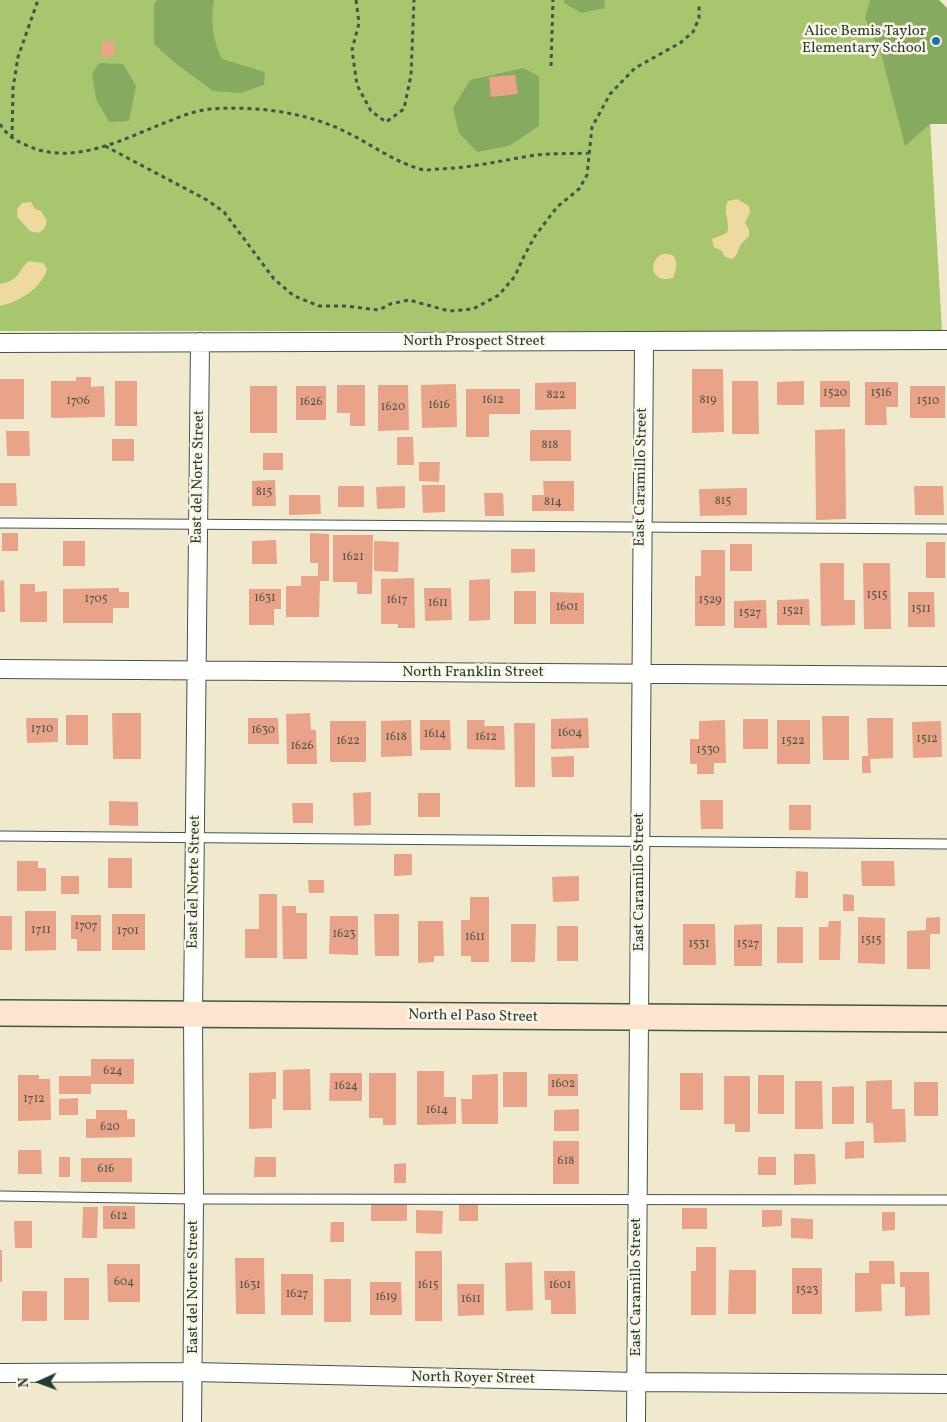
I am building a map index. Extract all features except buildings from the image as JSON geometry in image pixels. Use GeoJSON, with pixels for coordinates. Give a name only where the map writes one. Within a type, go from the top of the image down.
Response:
{"type":"FeatureCollection","features":[{"type":"Feature","properties":{"kind":"street","name":"North Prospect Street"},"geometry":{"type":"LineString","coordinates":[[0,343],[947,340]]}},
{"type":"Feature","properties":{"kind":"street","name":"East del Norte Street"},"geometry":{"type":"LineString","coordinates":[[192,1422],[193,1013],[200,342]]}},
{"type":"Feature","properties":{"kind":"street","name":"East Caramillo Street"},"geometry":{"type":"LineString","coordinates":[[636,1422],[640,674],[644,342]]}},
{"type":"Feature","properties":{"kind":"street","name":"North Franklin Street"},"geometry":{"type":"LineString","coordinates":[[0,669],[947,676]]}},
{"type":"Feature","properties":{"kind":"street","name":"North el Paso Street"},"geometry":{"type":"LineString","coordinates":[[0,1013],[947,1020]]}},
{"type":"Feature","properties":{"kind":"street","name":"North Royer Street"},"geometry":{"type":"LineString","coordinates":[[0,1373],[193,1372],[637,1382],[947,1384]]}},
{"type":"Feature","properties":{"kind":"lane"},"geometry":{"type":"LineString","coordinates":[[0,523],[947,529]]}},
{"type":"Feature","properties":{"kind":"lane"},"geometry":{"type":"LineString","coordinates":[[0,836],[947,844]]}},
{"type":"Feature","properties":{"kind":"lane"},"geometry":{"type":"LineString","coordinates":[[0,1196],[194,1199],[947,1200]]}},
{"type":"Feature","properties":{"kind":"path"},"geometry":{"type":"LineString","coordinates":[[12,139],[13,88],[18,57],[38,0]]}},
{"type":"Feature","properties":{"kind":"path"},"geometry":{"type":"LineString","coordinates":[[356,0],[358,23],[352,50],[357,85],[371,111],[386,122],[404,109],[411,75],[414,0]]}},
{"type":"Feature","properties":{"kind":"path"},"geometry":{"type":"LineString","coordinates":[[550,66],[553,0]]}},
{"type":"Feature","properties":{"kind":"path"},"geometry":{"type":"LineString","coordinates":[[105,146],[208,200],[224,212],[274,278],[294,296],[319,306],[345,306],[379,310],[390,304],[409,300],[449,311],[473,309],[499,295],[515,276],[535,236],[557,207],[579,189],[587,175],[592,126],[610,94],[636,68],[680,43],[693,32],[699,18],[699,4]]}},
{"type":"Feature","properties":{"kind":"path"},"geometry":{"type":"LineString","coordinates":[[0,124],[12,139],[36,150],[57,154],[71,154],[105,146],[181,116],[206,110],[236,108],[275,110],[310,118],[342,130],[392,157],[421,170],[460,168],[538,155],[589,153]]}},
{"type":"Feature","properties":{"kind":"green space"},"geometry":{"type":"Polygon","coordinates":[[[0,0],[923,0],[942,331],[0,331],[0,0]]]}},
{"type":"Feature","properties":{"kind":"green space"},"geometry":{"type":"Polygon","coordinates":[[[157,0],[214,0],[213,30],[216,45],[222,59],[265,72],[264,85],[240,93],[213,91],[175,63],[154,44],[154,4],[157,0]]]}},
{"type":"Feature","properties":{"kind":"green space"},"geometry":{"type":"Polygon","coordinates":[[[564,0],[604,0],[605,8],[581,13],[564,3],[564,0]]]}},
{"type":"Feature","properties":{"kind":"green space"},"geometry":{"type":"Polygon","coordinates":[[[870,0],[939,0],[947,8],[947,124],[930,124],[905,146],[882,57],[865,18],[870,0]]]}},
{"type":"Feature","properties":{"kind":"green space"},"geometry":{"type":"Polygon","coordinates":[[[99,63],[123,64],[136,86],[129,121],[109,122],[96,99],[92,74],[99,63]]]}},
{"type":"Feature","properties":{"kind":"green space"},"geometry":{"type":"Polygon","coordinates":[[[523,68],[539,76],[539,126],[509,146],[477,152],[459,133],[453,108],[470,80],[523,68]]]}},
{"type":"Feature","properties":{"kind":"sand"},"geometry":{"type":"Polygon","coordinates":[[[737,199],[749,206],[750,212],[745,223],[749,230],[749,236],[741,244],[733,259],[726,257],[722,251],[714,247],[712,239],[727,233],[726,205],[728,201],[737,199]]]}},
{"type":"Feature","properties":{"kind":"sand"},"geometry":{"type":"Polygon","coordinates":[[[31,202],[35,209],[41,211],[47,221],[44,229],[38,233],[30,231],[18,218],[17,210],[22,203],[31,202]]]}},
{"type":"Feature","properties":{"kind":"sand"},"geometry":{"type":"Polygon","coordinates":[[[662,254],[674,256],[676,267],[673,278],[661,278],[654,272],[654,263],[662,254]]]}},
{"type":"Feature","properties":{"kind":"sand"},"geometry":{"type":"Polygon","coordinates":[[[29,261],[43,263],[47,269],[40,283],[29,293],[15,301],[0,306],[0,284],[15,278],[29,261]]]}},
{"type":"Feature","properties":{"kind":"place","name":"Alice Bemis Taylor Elementary School"},"geometry":{"type":"Point","coordinates":[936,41]}}]}
